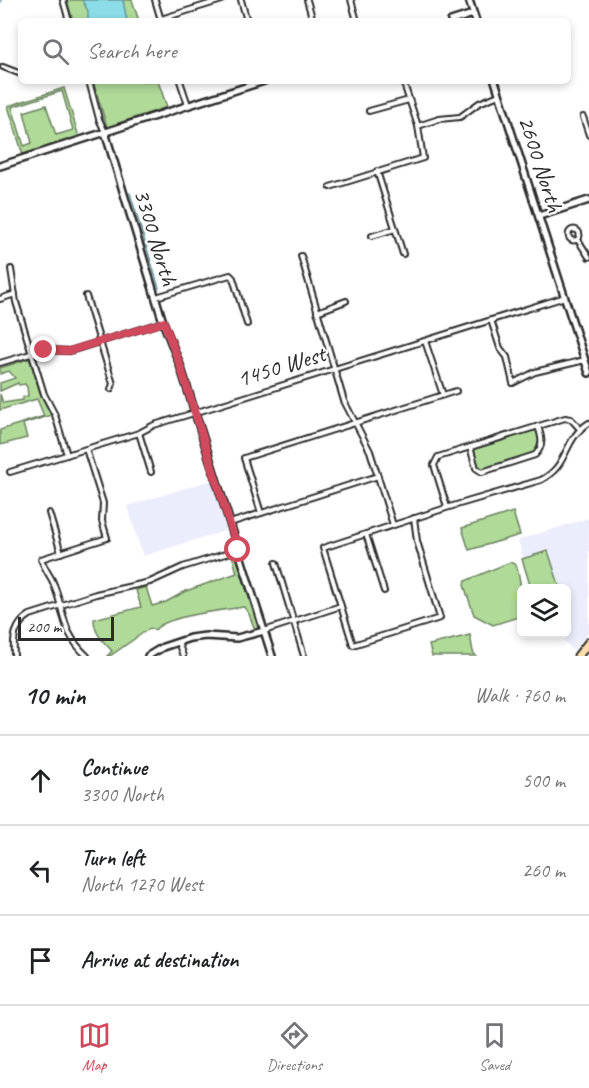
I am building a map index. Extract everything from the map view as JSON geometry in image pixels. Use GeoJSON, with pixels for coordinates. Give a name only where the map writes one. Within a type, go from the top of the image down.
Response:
{"type":"FeatureCollection","features":[{"type":"Feature","properties":{"kind":"main road"},"geometry":{"type":"LineString","coordinates":[[578,656],[589,642]]}},
{"type":"Feature","properties":{"kind":"street"},"geometry":{"type":"LineString","coordinates":[[63,0],[68,18]]}},
{"type":"Feature","properties":{"kind":"street"},"geometry":{"type":"LineString","coordinates":[[154,0],[160,18]]}},
{"type":"Feature","properties":{"kind":"street"},"geometry":{"type":"LineString","coordinates":[[167,18],[222,0]]}},
{"type":"Feature","properties":{"kind":"street"},"geometry":{"type":"LineString","coordinates":[[241,0],[246,18]]}},
{"type":"Feature","properties":{"kind":"street"},"geometry":{"type":"LineString","coordinates":[[307,0],[312,18]]}},
{"type":"Feature","properties":{"kind":"street"},"geometry":{"type":"LineString","coordinates":[[351,0],[356,18]]}},
{"type":"Feature","properties":{"kind":"street"},"geometry":{"type":"LineString","coordinates":[[470,0],[475,18]]}},
{"type":"Feature","properties":{"kind":"street"},"geometry":{"type":"LineString","coordinates":[[460,18],[473,14]]}},
{"type":"Feature","properties":{"kind":"street"},"geometry":{"type":"LineString","coordinates":[[3,68],[18,73]]}},
{"type":"Feature","properties":{"kind":"street"},"geometry":{"type":"LineString","coordinates":[[89,84],[105,132]]}},
{"type":"Feature","properties":{"kind":"street"},"geometry":{"type":"LineString","coordinates":[[181,84],[188,105]]}},
{"type":"Feature","properties":{"kind":"street"},"geometry":{"type":"LineString","coordinates":[[0,165],[254,84]]}},
{"type":"Feature","properties":{"kind":"street"},"geometry":{"type":"LineString","coordinates":[[330,187],[423,158],[418,126],[404,84]]}},
{"type":"Feature","properties":{"kind":"street","name":"2600 North"},"geometry":{"type":"LineString","coordinates":[[496,84],[586,356],[589,373]]}},
{"type":"Feature","properties":{"kind":"street"},"geometry":{"type":"LineString","coordinates":[[418,126],[439,119],[460,117],[479,103],[499,95]]}},
{"type":"Feature","properties":{"kind":"street"},"geometry":{"type":"LineString","coordinates":[[369,111],[409,99]]}},
{"type":"Feature","properties":{"kind":"street"},"geometry":{"type":"LineString","coordinates":[[583,117],[589,135]]}},
{"type":"Feature","properties":{"kind":"street","name":"3300 North"},"geometry":{"type":"LineString","coordinates":[[105,132],[272,656]]}},
{"type":"Feature","properties":{"kind":"street"},"geometry":{"type":"LineString","coordinates":[[377,171],[403,254]]}},
{"type":"Feature","properties":{"kind":"street"},"geometry":{"type":"LineString","coordinates":[[539,216],[589,200]]}},
{"type":"Feature","properties":{"kind":"street"},"geometry":{"type":"LineString","coordinates":[[372,236],[395,229]]}},
{"type":"Feature","properties":{"kind":"street"},"geometry":{"type":"LineString","coordinates":[[578,240],[589,257]]}},
{"type":"Feature","properties":{"kind":"street"},"geometry":{"type":"LineString","coordinates":[[301,256],[344,401],[370,452],[393,525]]}},
{"type":"Feature","properties":{"kind":"street"},"geometry":{"type":"LineString","coordinates":[[11,269],[15,294],[44,394],[55,415],[67,455]]}},
{"type":"Feature","properties":{"kind":"street"},"geometry":{"type":"LineString","coordinates":[[156,297],[230,275],[233,278],[247,324]]}},
{"type":"Feature","properties":{"kind":"street"},"geometry":{"type":"LineString","coordinates":[[0,299],[15,294]]}},
{"type":"Feature","properties":{"kind":"street"},"geometry":{"type":"LineString","coordinates":[[86,296],[113,384],[111,389]]}},
{"type":"Feature","properties":{"kind":"street","name":"1450 West"},"geometry":{"type":"LineString","coordinates":[[10,472],[139,433],[194,412],[565,297]]}},
{"type":"Feature","properties":{"kind":"street"},"geometry":{"type":"LineString","coordinates":[[317,312],[346,301]]}},
{"type":"Feature","properties":{"kind":"street"},"geometry":{"type":"LineString","coordinates":[[491,320],[500,348],[507,357],[513,383],[535,372],[586,356]]}},
{"type":"Feature","properties":{"kind":"street"},"geometry":{"type":"LineString","coordinates":[[0,363],[44,350],[69,351],[164,322]]}},
{"type":"Feature","properties":{"kind":"street"},"geometry":{"type":"LineString","coordinates":[[425,341],[443,395]]}},
{"type":"Feature","properties":{"kind":"street"},"geometry":{"type":"LineString","coordinates":[[261,513],[244,458],[456,391]]}},
{"type":"Feature","properties":{"kind":"street"},"geometry":{"type":"LineString","coordinates":[[447,507],[435,461],[438,457],[564,418],[571,419],[580,429]]}},
{"type":"Feature","properties":{"kind":"street"},"geometry":{"type":"LineString","coordinates":[[414,518],[419,547],[440,618],[353,645],[323,548],[447,507],[548,477],[559,466],[571,438],[589,423]]}},
{"type":"Feature","properties":{"kind":"street"},"geometry":{"type":"LineString","coordinates":[[470,447],[479,472],[536,456],[541,450],[542,440],[538,426]]}},
{"type":"Feature","properties":{"kind":"street"},"geometry":{"type":"LineString","coordinates":[[139,433],[152,472]]}},
{"type":"Feature","properties":{"kind":"street"},"geometry":{"type":"LineString","coordinates":[[86,449],[103,503],[102,521],[107,538],[41,559],[53,583],[70,637],[87,656]]}},
{"type":"Feature","properties":{"kind":"street"},"geometry":{"type":"LineString","coordinates":[[230,525],[378,476]]}},
{"type":"Feature","properties":{"kind":"street"},"geometry":{"type":"LineString","coordinates":[[49,513],[62,553]]}},
{"type":"Feature","properties":{"kind":"street"},"geometry":{"type":"LineString","coordinates":[[366,534],[384,591]]}},
{"type":"Feature","properties":{"kind":"street"},"geometry":{"type":"LineString","coordinates":[[14,656],[14,633],[30,615],[96,594],[143,584],[183,567],[238,550]]}},
{"type":"Feature","properties":{"kind":"street"},"geometry":{"type":"LineString","coordinates":[[276,563],[304,656]]}},
{"type":"Feature","properties":{"kind":"street"},"geometry":{"type":"LineString","coordinates":[[148,656],[163,647],[178,642],[199,637],[237,638],[341,606]]}},
{"type":"Feature","properties":{"kind":"street"},"geometry":{"type":"LineString","coordinates":[[178,642],[183,656]]}},
{"type":"Feature","properties":{"kind":"shaded area"},"geometry":{"type":"Polygon","coordinates":[[[212,480],[228,530],[143,556],[127,506],[212,480]]]}},
{"type":"Feature","properties":{"kind":"shaded area"},"geometry":{"type":"Polygon","coordinates":[[[589,518],[589,632],[573,651],[562,638],[571,638],[571,584],[531,584],[518,540],[589,518]]]}},
{"type":"Feature","properties":{"kind":"green space"},"geometry":{"type":"Polygon","coordinates":[[[67,0],[132,0],[138,18],[72,18],[67,0]]]}},
{"type":"Feature","properties":{"kind":"green space"},"geometry":{"type":"Polygon","coordinates":[[[94,84],[159,84],[167,107],[107,127],[94,84]]]}},
{"type":"Feature","properties":{"kind":"green space"},"geometry":{"type":"Polygon","coordinates":[[[64,88],[79,137],[23,155],[8,106],[64,88]],[[62,91],[12,107],[24,146],[32,143],[24,112],[46,105],[56,135],[73,130],[62,91]]]}},
{"type":"Feature","properties":{"kind":"green space"},"geometry":{"type":"Polygon","coordinates":[[[28,359],[51,415],[23,424],[27,438],[0,445],[0,430],[44,416],[37,399],[0,410],[0,394],[3,403],[23,400],[23,397],[28,396],[25,384],[19,385],[18,383],[0,391],[0,383],[15,378],[9,371],[0,374],[0,368],[28,359]]]}},
{"type":"Feature","properties":{"kind":"green space"},"geometry":{"type":"Polygon","coordinates":[[[535,430],[540,442],[534,454],[482,471],[479,469],[474,448],[535,430]]]}},
{"type":"Feature","properties":{"kind":"green space"},"geometry":{"type":"Polygon","coordinates":[[[513,512],[520,535],[469,550],[462,528],[513,512]]]}},
{"type":"Feature","properties":{"kind":"green space"},"geometry":{"type":"Polygon","coordinates":[[[548,551],[559,584],[530,584],[522,559],[548,551]]]}},
{"type":"Feature","properties":{"kind":"green space"},"geometry":{"type":"Polygon","coordinates":[[[233,554],[237,557],[258,628],[255,630],[244,607],[196,614],[170,621],[155,630],[150,628],[107,656],[112,651],[97,633],[94,619],[141,607],[136,590],[146,587],[152,606],[237,573],[233,554]]]}},
{"type":"Feature","properties":{"kind":"green space"},"geometry":{"type":"Polygon","coordinates":[[[510,562],[516,565],[520,584],[517,584],[517,617],[493,625],[474,615],[464,585],[465,581],[510,562]]]}},
{"type":"Feature","properties":{"kind":"green space"},"geometry":{"type":"Polygon","coordinates":[[[470,635],[476,656],[432,656],[429,645],[470,635]]]}},
{"type":"Feature","properties":{"kind":"water"},"geometry":{"type":"Polygon","coordinates":[[[82,0],[123,0],[126,18],[88,18],[88,11],[82,0]]]}},
{"type":"Feature","properties":{"kind":"waterway"},"geometry":{"type":"LineString","coordinates":[[0,4],[1,0]]}},
{"type":"Feature","properties":{"kind":"waterway"},"geometry":{"type":"LineString","coordinates":[[130,193],[159,288]]}},
{"type":"Feature","properties":{"kind":"route"},"geometry":{"type":"LineString","coordinates":[[44,350],[69,351],[164,322],[180,365],[238,550]]}}]}
